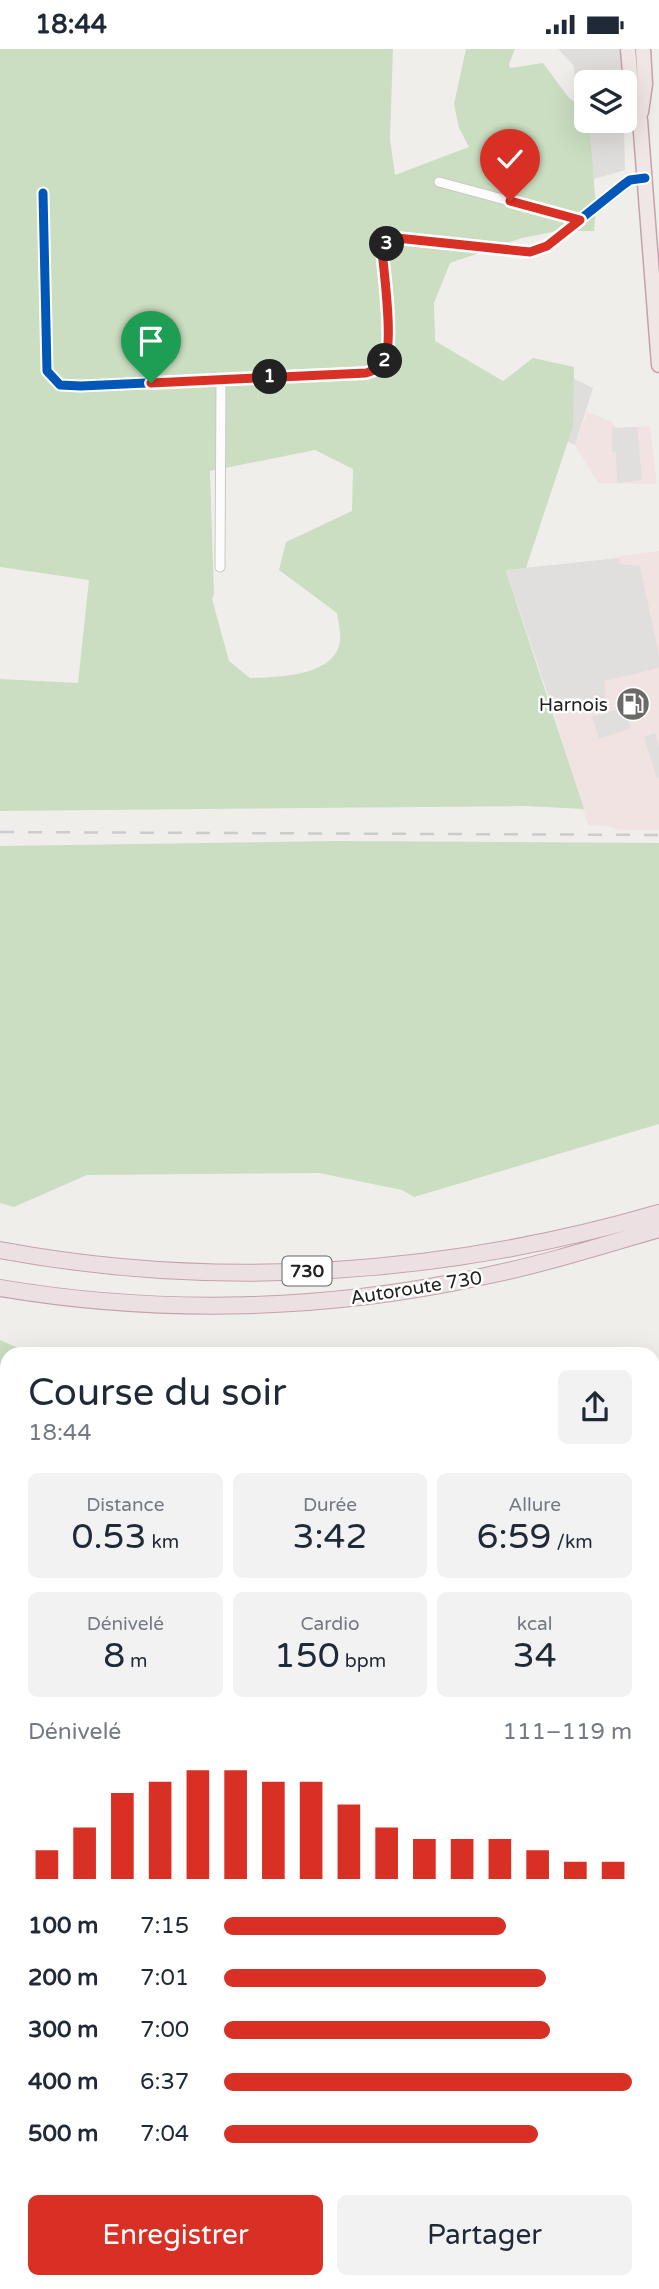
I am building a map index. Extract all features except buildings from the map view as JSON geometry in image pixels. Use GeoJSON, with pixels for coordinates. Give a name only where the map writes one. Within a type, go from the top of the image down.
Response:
{"type":"FeatureCollection","features":[{"type":"Feature","properties":{"kind":"highway"},"geometry":{"type":"LineString","coordinates":[[628,49],[631,85],[640,120],[659,365]]}},
{"type":"Feature","properties":{"kind":"highway"},"geometry":{"type":"LineString","coordinates":[[640,120],[645,84],[643,49]]}},
{"type":"Feature","properties":{"kind":"highway","name":"Autoroute 730"},"geometry":{"type":"LineString","coordinates":[[0,1250],[84,1262],[170,1270],[266,1272],[353,1269],[497,1251],[588,1232],[659,1213]]}},
{"type":"Feature","properties":{"kind":"highway","name":"Autoroute 730"},"geometry":{"type":"LineString","coordinates":[[0,1288],[88,1300],[152,1304],[237,1305],[339,1299],[484,1277],[659,1229]]}},
{"type":"Feature","properties":{"kind":"street"},"geometry":{"type":"LineString","coordinates":[[43,193],[47,371],[60,385],[221,380],[366,373],[375,370],[386,360],[389,341],[382,251],[387,243],[397,238],[530,252],[547,246],[622,185],[630,180],[645,178]]}},
{"type":"Feature","properties":{"kind":"street"},"geometry":{"type":"LineString","coordinates":[[439,182],[580,220]]}},
{"type":"Feature","properties":{"kind":"street"},"geometry":{"type":"LineString","coordinates":[[220,567],[221,380]]}},
{"type":"Feature","properties":{"kind":"shaded area"},"geometry":{"type":"Polygon","coordinates":[[[558,49],[620,49],[622,70],[574,70],[574,66],[558,49]]]}},
{"type":"Feature","properties":{"kind":"shaded area"},"geometry":{"type":"Polygon","coordinates":[[[577,133],[624,133],[625,170],[580,183],[577,133]]]}},
{"type":"Feature","properties":{"kind":"shaded area"},"geometry":{"type":"Polygon","coordinates":[[[564,374],[593,388],[575,445],[534,427],[564,374]]]}},
{"type":"Feature","properties":{"kind":"shaded area"},"geometry":{"type":"Polygon","coordinates":[[[587,412],[610,421],[617,428],[650,426],[657,484],[598,483],[575,445],[587,412]]]}},
{"type":"Feature","properties":{"kind":"shaded area"},"geometry":{"type":"Polygon","coordinates":[[[637,427],[642,480],[617,483],[616,453],[612,452],[612,428],[637,427]]]}},
{"type":"Feature","properties":{"kind":"shaded area"},"geometry":{"type":"Polygon","coordinates":[[[659,551],[659,830],[620,830],[588,825],[506,570],[659,551]]]}},
{"type":"Feature","properties":{"kind":"shaded area"},"geometry":{"type":"Polygon","coordinates":[[[619,558],[620,564],[640,566],[659,655],[659,668],[604,681],[606,698],[553,710],[506,570],[619,558]]]}},
{"type":"Feature","properties":{"kind":"shaded area"},"geometry":{"type":"Polygon","coordinates":[[[624,707],[631,728],[599,739],[592,717],[624,707]]]}},
{"type":"Feature","properties":{"kind":"shaded area"},"geometry":{"type":"Polygon","coordinates":[[[655,733],[659,746],[659,778],[644,737],[655,733]]]}},
{"type":"Feature","properties":{"kind":"green space"},"geometry":{"type":"Polygon","coordinates":[[[0,49],[393,49],[390,139],[395,175],[469,147],[459,128],[454,104],[466,49],[515,49],[510,68],[543,63],[574,101],[574,133],[590,133],[596,208],[594,231],[558,231],[522,238],[450,263],[434,303],[435,341],[503,381],[533,358],[574,367],[573,426],[526,568],[506,571],[584,809],[525,806],[0,811],[0,679],[78,683],[89,580],[0,567],[0,49]],[[315,450],[210,471],[212,599],[229,661],[250,678],[303,673],[328,662],[336,653],[340,641],[337,613],[279,570],[286,542],[352,511],[353,469],[315,450]]]}},
{"type":"Feature","properties":{"kind":"green space"},"geometry":{"type":"Polygon","coordinates":[[[337,841],[659,843],[659,1124],[414,1197],[402,1190],[319,1173],[87,1175],[14,1207],[0,1203],[0,846],[337,841]]]}},
{"type":"Feature","properties":{"kind":"green space"},"geometry":{"type":"Polygon","coordinates":[[[0,1340],[16,1347],[0,1347],[0,1340]]]}},
{"type":"Feature","properties":{"kind":"railway"},"geometry":{"type":"LineString","coordinates":[[0,832],[659,835]]}},
{"type":"Feature","properties":{"kind":"cycle path"},"geometry":{"type":"LineString","coordinates":[[43,193],[47,371],[60,385],[81,386],[366,373],[378,367],[387,353],[388,309],[382,251],[387,243],[397,238],[530,252],[547,246],[630,180],[645,178]]}},
{"type":"Feature","properties":{"kind":"place","name":"Harnois"},"geometry":{"type":"Point","coordinates":[633,704]}},
{"type":"Feature","properties":{"kind":"route"},"geometry":{"type":"LineString","coordinates":[[151,383],[366,373],[375,370],[386,360],[389,341],[382,251],[387,243],[397,238],[530,252],[547,246],[580,220],[510,201]]}}]}
